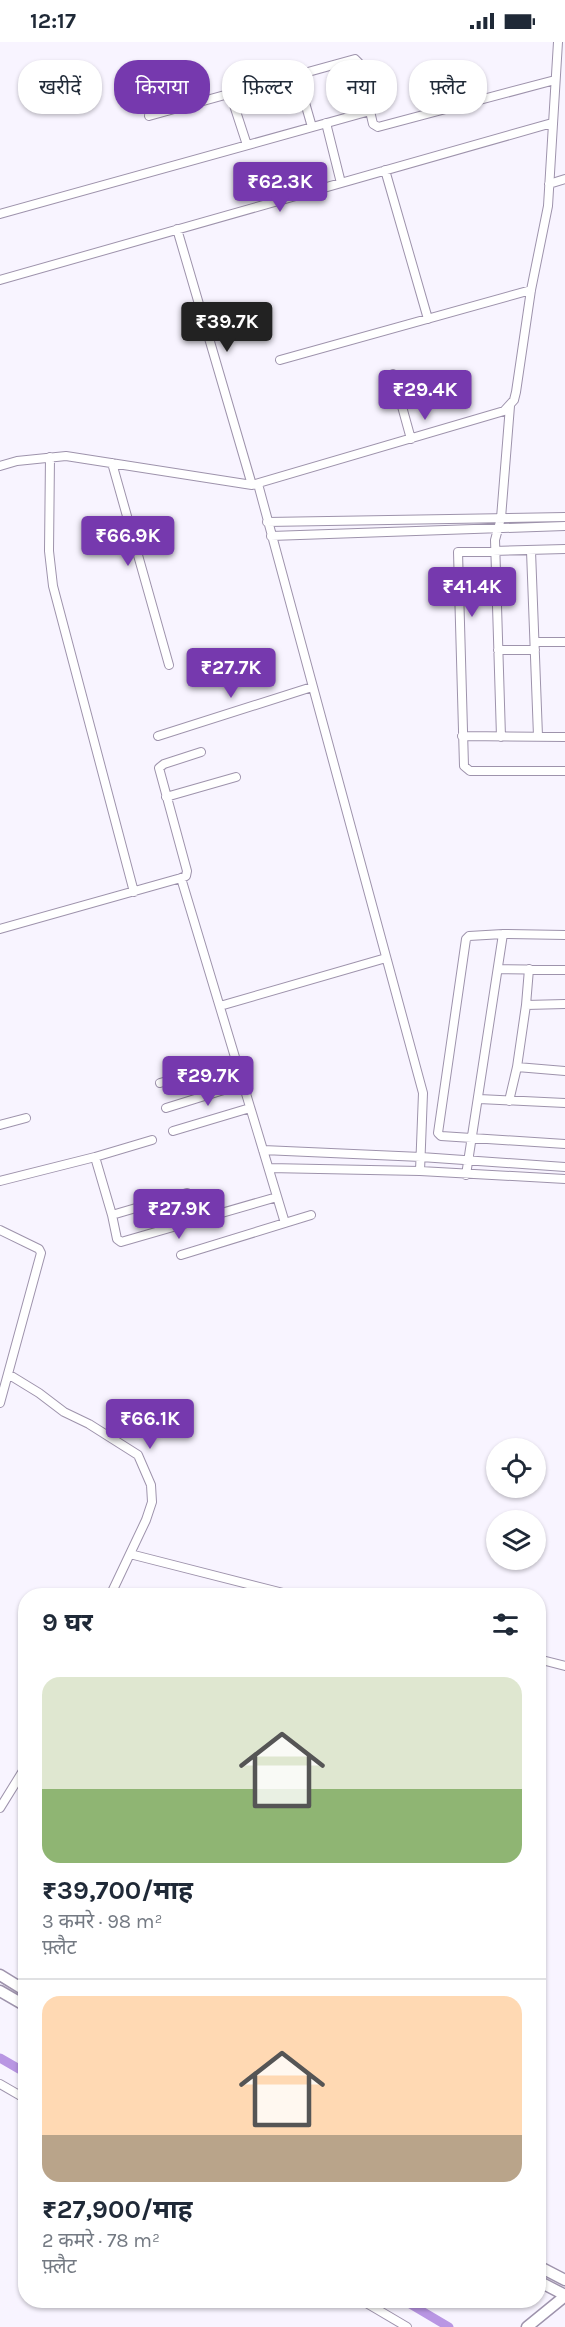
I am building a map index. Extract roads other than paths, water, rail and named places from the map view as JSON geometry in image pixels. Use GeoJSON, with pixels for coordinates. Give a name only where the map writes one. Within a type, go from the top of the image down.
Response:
{"type":"FeatureCollection","features":[{"type":"Feature","properties":{"kind":"street"},"geometry":{"type":"LineString","coordinates":[[501,737],[495,540],[501,518],[510,406],[516,392],[531,290],[545,224],[558,42]]}},
{"type":"Feature","properties":{"kind":"street"},"geometry":{"type":"LineString","coordinates":[[371,114],[373,124],[378,127],[555,80]]}},
{"type":"Feature","properties":{"kind":"street"},"geometry":{"type":"LineString","coordinates":[[149,116],[222,95]]}},
{"type":"Feature","properties":{"kind":"street"},"geometry":{"type":"LineString","coordinates":[[237,114],[247,145]]}},
{"type":"Feature","properties":{"kind":"street"},"geometry":{"type":"LineString","coordinates":[[308,114],[312,127]]}},
{"type":"Feature","properties":{"kind":"street"},"geometry":{"type":"LineString","coordinates":[[0,214],[359,114]]}},
{"type":"Feature","properties":{"kind":"street"},"geometry":{"type":"LineString","coordinates":[[326,123],[341,183]]}},
{"type":"Feature","properties":{"kind":"street"},"geometry":{"type":"LineString","coordinates":[[0,280],[552,123]]}},
{"type":"Feature","properties":{"kind":"street"},"geometry":{"type":"LineString","coordinates":[[385,170],[428,319]]}},
{"type":"Feature","properties":{"kind":"street"},"geometry":{"type":"LineString","coordinates":[[549,184],[565,179]]}},
{"type":"Feature","properties":{"kind":"street"},"geometry":{"type":"LineString","coordinates":[[177,229],[271,536],[423,1093],[420,1171]]}},
{"type":"Feature","properties":{"kind":"street"},"geometry":{"type":"LineString","coordinates":[[280,360],[531,290]]}},
{"type":"Feature","properties":{"kind":"street"},"geometry":{"type":"LineString","coordinates":[[393,374],[411,439]]}},
{"type":"Feature","properties":{"kind":"street"},"geometry":{"type":"LineString","coordinates":[[0,466],[17,461],[66,456],[255,484],[504,411],[510,406]]}},
{"type":"Feature","properties":{"kind":"street"},"geometry":{"type":"LineString","coordinates":[[50,457],[49,551],[53,586],[134,892]]}},
{"type":"Feature","properties":{"kind":"street"},"geometry":{"type":"LineString","coordinates":[[112,463],[169,664]]}},
{"type":"Feature","properties":{"kind":"street"},"geometry":{"type":"LineString","coordinates":[[267,522],[565,517]]}},
{"type":"Feature","properties":{"kind":"street"},"geometry":{"type":"LineString","coordinates":[[271,536],[565,526]]}},
{"type":"Feature","properties":{"kind":"street"},"geometry":{"type":"LineString","coordinates":[[565,549],[458,552],[464,766],[470,771],[565,771]]}},
{"type":"Feature","properties":{"kind":"street"},"geometry":{"type":"LineString","coordinates":[[531,551],[538,736]]}},
{"type":"Feature","properties":{"kind":"street"},"geometry":{"type":"LineString","coordinates":[[498,650],[565,642]]}},
{"type":"Feature","properties":{"kind":"street"},"geometry":{"type":"LineString","coordinates":[[158,736],[312,687]]}},
{"type":"Feature","properties":{"kind":"street"},"geometry":{"type":"LineString","coordinates":[[462,736],[565,737]]}},
{"type":"Feature","properties":{"kind":"street"},"geometry":{"type":"LineString","coordinates":[[0,929],[186,876],[187,871],[159,772],[160,766],[201,752]]}},
{"type":"Feature","properties":{"kind":"street"},"geometry":{"type":"LineString","coordinates":[[166,797],[236,777]]}},
{"type":"Feature","properties":{"kind":"street"},"geometry":{"type":"LineString","coordinates":[[181,879],[285,1223]]}},
{"type":"Feature","properties":{"kind":"street"},"geometry":{"type":"LineString","coordinates":[[466,1175],[470,1161],[503,934]]}},
{"type":"Feature","properties":{"kind":"street"},"geometry":{"type":"LineString","coordinates":[[565,935],[469,936],[464,942],[438,1133],[441,1136],[473,1139],[565,1144]]}},
{"type":"Feature","properties":{"kind":"street"},"geometry":{"type":"LineString","coordinates":[[220,1006],[386,958]]}},
{"type":"Feature","properties":{"kind":"street"},"geometry":{"type":"LineString","coordinates":[[498,969],[565,970]]}},
{"type":"Feature","properties":{"kind":"street"},"geometry":{"type":"LineString","coordinates":[[509,1101],[517,1067],[529,969]]}},
{"type":"Feature","properties":{"kind":"street"},"geometry":{"type":"LineString","coordinates":[[526,1005],[565,1004]]}},
{"type":"Feature","properties":{"kind":"street"},"geometry":{"type":"LineString","coordinates":[[160,1083],[236,1061]]}},
{"type":"Feature","properties":{"kind":"street"},"geometry":{"type":"LineString","coordinates":[[517,1067],[565,1071]]}},
{"type":"Feature","properties":{"kind":"street"},"geometry":{"type":"LineString","coordinates":[[166,1108],[243,1084]]}},
{"type":"Feature","properties":{"kind":"street"},"geometry":{"type":"LineString","coordinates":[[479,1099],[565,1103]]}},
{"type":"Feature","properties":{"kind":"street"},"geometry":{"type":"LineString","coordinates":[[173,1131],[250,1108]]}},
{"type":"Feature","properties":{"kind":"street"},"geometry":{"type":"LineString","coordinates":[[0,1125],[26,1118]]}},
{"type":"Feature","properties":{"kind":"street"},"geometry":{"type":"LineString","coordinates":[[0,1181],[152,1140]]}},
{"type":"Feature","properties":{"kind":"street"},"geometry":{"type":"LineString","coordinates":[[263,1150],[421,1157],[565,1167]]}},
{"type":"Feature","properties":{"kind":"street"},"geometry":{"type":"LineString","coordinates":[[95,1157],[117,1239],[121,1242],[277,1197]]}},
{"type":"Feature","properties":{"kind":"street"},"geometry":{"type":"LineString","coordinates":[[269,1168],[420,1171],[565,1179]]}},
{"type":"Feature","properties":{"kind":"street"},"geometry":{"type":"LineString","coordinates":[[112,1215],[187,1193]]}},
{"type":"Feature","properties":{"kind":"street"},"geometry":{"type":"LineString","coordinates":[[181,1255],[311,1215]]}},
{"type":"Feature","properties":{"kind":"street"},"geometry":{"type":"LineString","coordinates":[[0,1230],[39,1249],[41,1253],[0,1403]]}},
{"type":"Feature","properties":{"kind":"street"},"geometry":{"type":"LineString","coordinates":[[8,1374],[64,1412],[138,1455],[151,1485],[152,1502],[146,1520],[114,1588]]}},
{"type":"Feature","properties":{"kind":"street"},"geometry":{"type":"LineString","coordinates":[[130,1554],[264,1588]]}},
{"type":"Feature","properties":{"kind":"street"},"geometry":{"type":"LineString","coordinates":[[546,1661],[565,1666]]}},
{"type":"Feature","properties":{"kind":"street"},"geometry":{"type":"LineString","coordinates":[[0,1808],[18,1779]]}},
{"type":"Feature","properties":{"kind":"street"},"geometry":{"type":"LineString","coordinates":[[0,1975],[18,1985]]}},
{"type":"Feature","properties":{"kind":"street"},"geometry":{"type":"LineString","coordinates":[[0,1991],[18,2001]]}},
{"type":"Feature","properties":{"kind":"street"},"geometry":{"type":"LineString","coordinates":[[0,2084],[18,2094]]}},
{"type":"Feature","properties":{"kind":"street"},"geometry":{"type":"LineString","coordinates":[[546,2270],[565,2280]]}},
{"type":"Feature","properties":{"kind":"street"},"geometry":{"type":"LineString","coordinates":[[527,2327],[565,2296],[546,2286]]}},
{"type":"Feature","properties":{"kind":"street"},"geometry":{"type":"LineString","coordinates":[[375,2308],[406,2327]]}},
{"type":"Feature","properties":{"kind":"waterway"},"geometry":{"type":"LineString","coordinates":[[0,2058],[18,2068]]}},
{"type":"Feature","properties":{"kind":"waterway"},"geometry":{"type":"LineString","coordinates":[[417,2308],[449,2327]]}}]}
